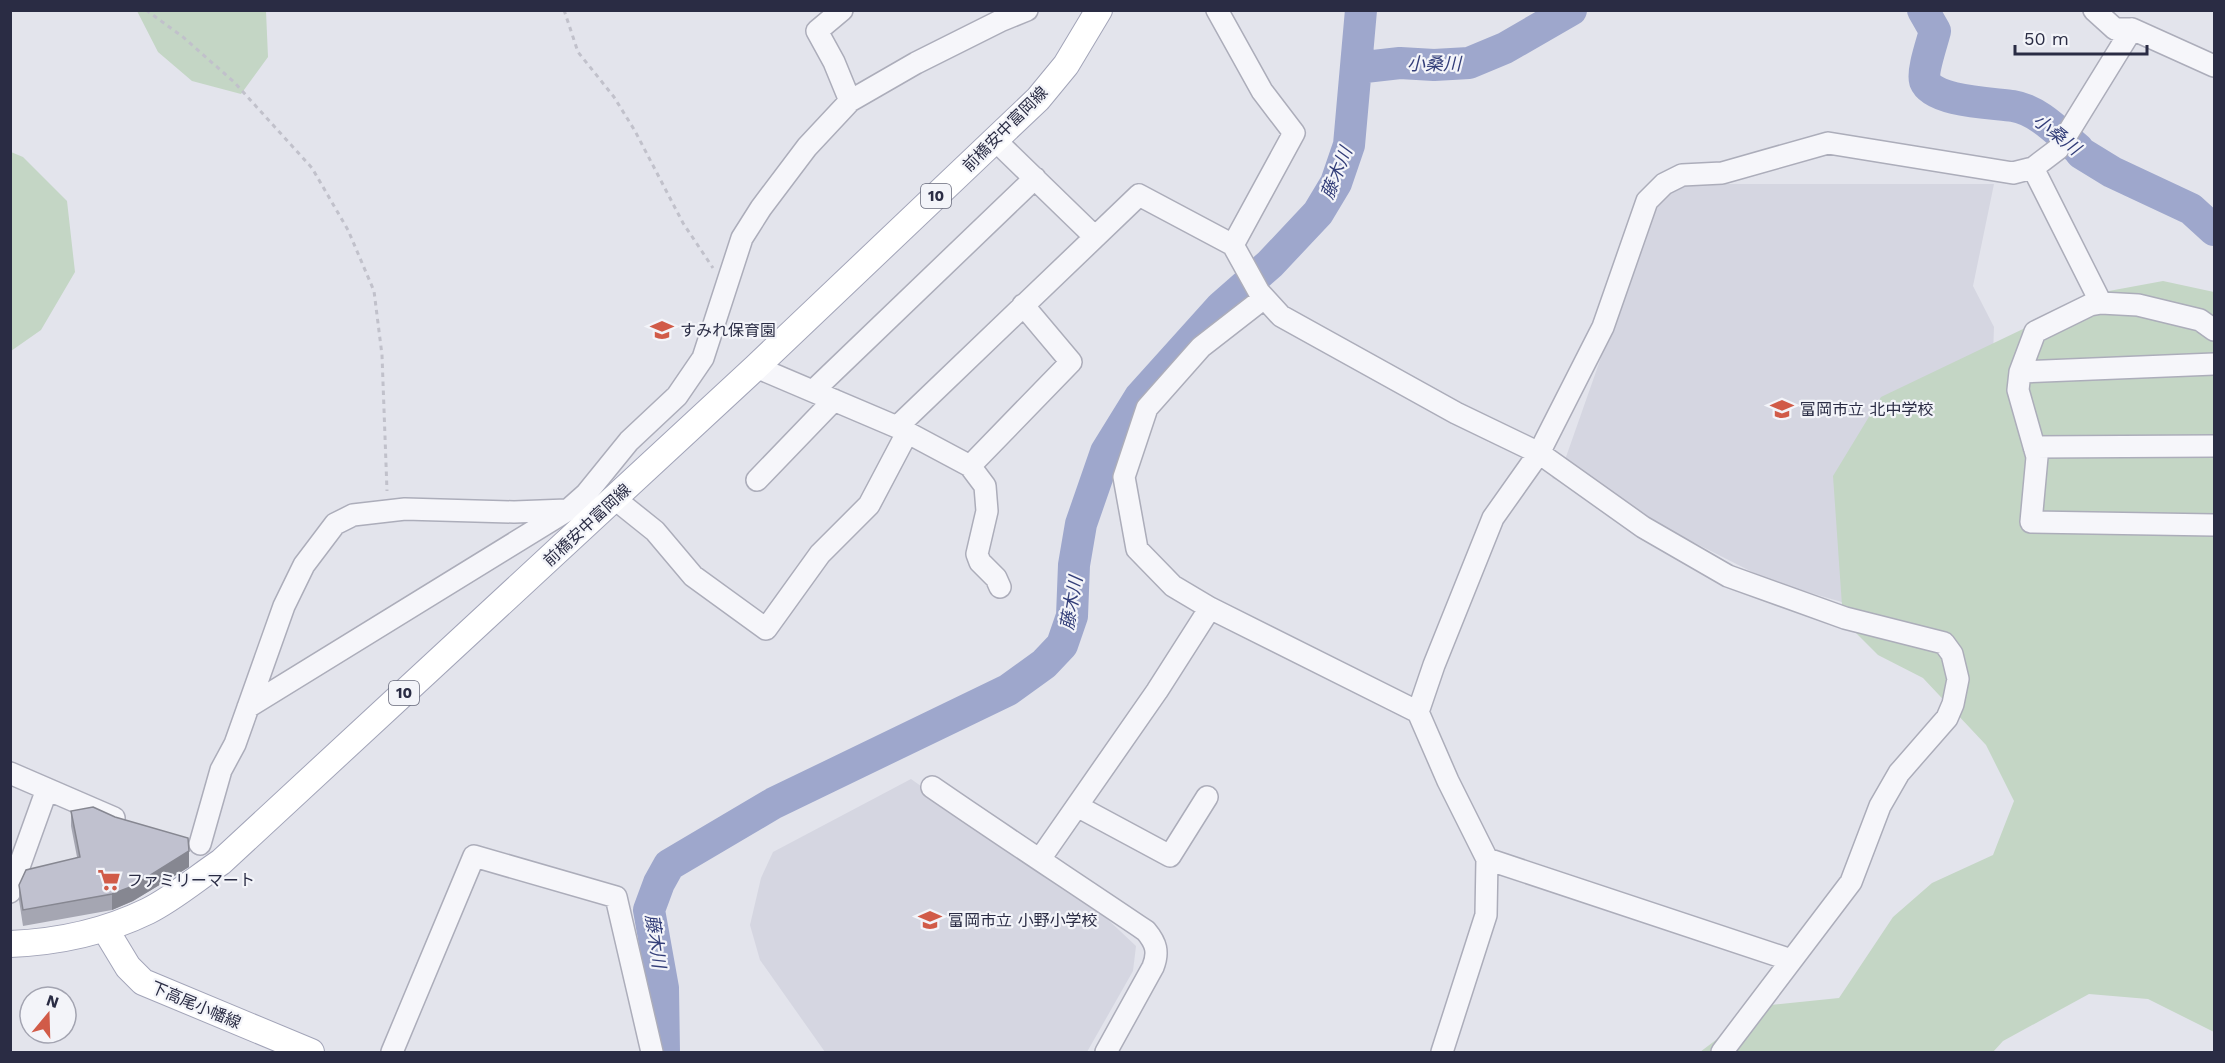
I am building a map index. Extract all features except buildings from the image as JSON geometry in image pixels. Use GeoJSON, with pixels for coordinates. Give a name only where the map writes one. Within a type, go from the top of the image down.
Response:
{"type":"FeatureCollection","features":[{"type":"Feature","properties":{"kind":"main road","name":"前橋安中富岡線"},"geometry":{"type":"LineString","coordinates":[[10,944],[36,943],[105,928],[150,910],[221,862],[576,519],[615,498],[1038,99],[1066,64],[1099,10]]}},
{"type":"Feature","properties":{"kind":"main road","name":"下高尾小幡線"},"geometry":{"type":"LineString","coordinates":[[105,928],[128,967],[143,982],[311,1053]]}},
{"type":"Feature","properties":{"kind":"street"},"geometry":{"type":"LineString","coordinates":[[842,10],[817,31],[834,62],[850,101]]}},
{"type":"Feature","properties":{"kind":"street"},"geometry":{"type":"LineString","coordinates":[[248,707],[576,519],[586,494],[629,441],[677,396],[703,358],[727,290],[742,238],[761,208],[807,147],[850,101],[916,63],[1027,10]]}},
{"type":"Feature","properties":{"kind":"street"},"geometry":{"type":"LineString","coordinates":[[1217,10],[1262,91],[1294,134],[1233,245]]}},
{"type":"Feature","properties":{"kind":"street"},"geometry":{"type":"LineString","coordinates":[[2094,10],[2115,29],[2132,29],[2214,66]]}},
{"type":"Feature","properties":{"kind":"street"},"geometry":{"type":"LineString","coordinates":[[1418,712],[1434,665],[1493,518],[1539,453],[1603,327],[1647,201],[1657,190],[1673,178],[1691,174],[1722,173],[1828,143],[2013,173],[2033,168],[2058,149],[2132,29]]}},
{"type":"Feature","properties":{"kind":"street"},"geometry":{"type":"LineString","coordinates":[[995,140],[1095,237]]}},
{"type":"Feature","properties":{"kind":"street"},"geometry":{"type":"LineString","coordinates":[[2033,168],[2101,303]]}},
{"type":"Feature","properties":{"kind":"street"},"geometry":{"type":"LineString","coordinates":[[813,392],[1035,178]]}},
{"type":"Feature","properties":{"kind":"street"},"geometry":{"type":"LineString","coordinates":[[615,498],[655,531],[693,576],[766,629],[820,554],[869,505],[902,430],[1023,305],[1138,195],[1233,245],[1262,295],[1281,316],[1456,413],[1539,453],[1643,527],[1728,576],[1845,618],[1944,642],[1952,654],[1958,679],[1953,704],[1947,718],[1899,773],[1880,806],[1851,882],[1722,1053]]}},
{"type":"Feature","properties":{"kind":"street"},"geometry":{"type":"LineString","coordinates":[[1262,295],[1201,347],[1147,408],[1124,477],[1137,549],[1173,586],[1210,608],[1418,712],[1448,781],[1487,859],[1486,915],[1442,1053]]}},
{"type":"Feature","properties":{"kind":"street"},"geometry":{"type":"LineString","coordinates":[[2214,330],[2200,320],[2138,305],[2101,303],[2090,305],[2035,332],[2020,372],[2018,390],[2037,457],[2031,522],[2214,525]]}},
{"type":"Feature","properties":{"kind":"street"},"geometry":{"type":"LineString","coordinates":[[970,466],[1071,362],[1023,305]]}},
{"type":"Feature","properties":{"kind":"street"},"geometry":{"type":"LineString","coordinates":[[2020,372],[2214,364]]}},
{"type":"Feature","properties":{"kind":"street"},"geometry":{"type":"LineString","coordinates":[[756,367],[902,430],[970,466],[985,486],[987,510],[977,554],[980,562],[996,578],[1000,586]]}},
{"type":"Feature","properties":{"kind":"street"},"geometry":{"type":"LineString","coordinates":[[757,480],[834,400]]}},
{"type":"Feature","properties":{"kind":"street"},"geometry":{"type":"LineString","coordinates":[[2034,447],[2214,446]]}},
{"type":"Feature","properties":{"kind":"street"},"geometry":{"type":"LineString","coordinates":[[202,875],[190,841],[220,770],[235,744],[284,606],[304,565],[335,524],[353,515],[405,509],[514,512],[576,519]]}},
{"type":"Feature","properties":{"kind":"street"},"geometry":{"type":"LineString","coordinates":[[1040,859],[1157,690],[1210,608]]}},
{"type":"Feature","properties":{"kind":"street"},"geometry":{"type":"LineString","coordinates":[[10,773],[129,823]]}},
{"type":"Feature","properties":{"kind":"street"},"geometry":{"type":"LineString","coordinates":[[932,787],[1020,849],[1040,859],[1146,932],[1155,944],[1157,958],[1153,967],[1106,1053]]}},
{"type":"Feature","properties":{"kind":"street"},"geometry":{"type":"LineString","coordinates":[[10,892],[47,789]]}},
{"type":"Feature","properties":{"kind":"street"},"geometry":{"type":"LineString","coordinates":[[1077,806],[1170,856],[1207,797]]}},
{"type":"Feature","properties":{"kind":"street"},"geometry":{"type":"LineString","coordinates":[[392,1053],[474,856],[616,897],[652,1053]]}},
{"type":"Feature","properties":{"kind":"street"},"geometry":{"type":"LineString","coordinates":[[1487,859],[1791,960]]}},
{"type":"Feature","properties":{"kind":"path"},"geometry":{"type":"LineString","coordinates":[[146,10],[183,37],[234,82],[312,168],[348,230],[374,291],[376,302],[382,355],[387,511]]}},
{"type":"Feature","properties":{"kind":"path"},"geometry":{"type":"LineString","coordinates":[[564,10],[578,52],[614,97],[635,130],[683,223],[727,290]]}},
{"type":"Feature","properties":{"kind":"shaded area","name":"富岡市立 北中学校"},"geometry":{"type":"Polygon","coordinates":[[[1689,184],[1994,184],[1973,286],[1994,327],[1992,383],[1889,616],[1770,581],[1695,543],[1552,478],[1566,457],[1655,204],[1669,190],[1689,184]]]}},
{"type":"Feature","properties":{"kind":"shaded area","name":"富岡市立 小野小学校"},"geometry":{"type":"Polygon","coordinates":[[[911,779],[1103,915],[1136,946],[1133,971],[1087,1052],[825,1052],[760,960],[750,925],[761,878],[773,852],[911,779]]]}},
{"type":"Feature","properties":{"kind":"green space"},"geometry":{"type":"Polygon","coordinates":[[[137,11],[266,11],[268,57],[241,94],[192,81],[158,52],[137,11]]]}},
{"type":"Feature","properties":{"kind":"green space"},"geometry":{"type":"Polygon","coordinates":[[[11,152],[23,157],[67,201],[75,272],[41,330],[11,351],[11,152]]]}},
{"type":"Feature","properties":{"kind":"green space"},"geometry":{"type":"Polygon","coordinates":[[[2163,281],[2214,292],[2214,1032],[2148,999],[2089,994],[2003,1041],[1993,1052],[1700,1052],[1761,1006],[1839,998],[1893,917],[1932,883],[1993,855],[2014,801],[1986,745],[1923,678],[1878,655],[1843,620],[1833,476],[1881,397],[2098,293],[2163,281]]]}},
{"type":"Feature","properties":{"kind":"waterway","name":"藤木川"},"geometry":{"type":"LineString","coordinates":[[664,1052],[663,988],[649,910],[659,883],[669,865],[774,803],[1008,690],[1044,664],[1062,645],[1072,616],[1074,565],[1081,524],[1106,452],[1140,397],[1221,307],[1270,264],[1318,213],[1336,183],[1349,145],[1361,10]]}},
{"type":"Feature","properties":{"kind":"waterway","name":"小桑川"},"geometry":{"type":"LineString","coordinates":[[1356,68],[1400,63],[1434,65],[1469,63],[1505,48],[1571,10]]}},
{"type":"Feature","properties":{"kind":"waterway","name":"小桑川"},"geometry":{"type":"LineString","coordinates":[[1923,10],[1935,31],[1924,76],[1930,88],[1951,97],[2013,106],[2031,112],[2056,129],[2081,153],[2112,172],[2191,209],[2214,230]]}},
{"type":"Feature","properties":{"kind":"place","name":"すみれ保育園"},"geometry":{"type":"Point","coordinates":[662,330]}},
{"type":"Feature","properties":{"kind":"place","name":"富岡市立 北中学校"},"geometry":{"type":"Point","coordinates":[1782,409]}},
{"type":"Feature","properties":{"kind":"place","name":"ファミリーマート"},"geometry":{"type":"Point","coordinates":[109,880]}},
{"type":"Feature","properties":{"kind":"place","name":"富岡市立 小野小学校"},"geometry":{"type":"Point","coordinates":[930,920]}}]}
